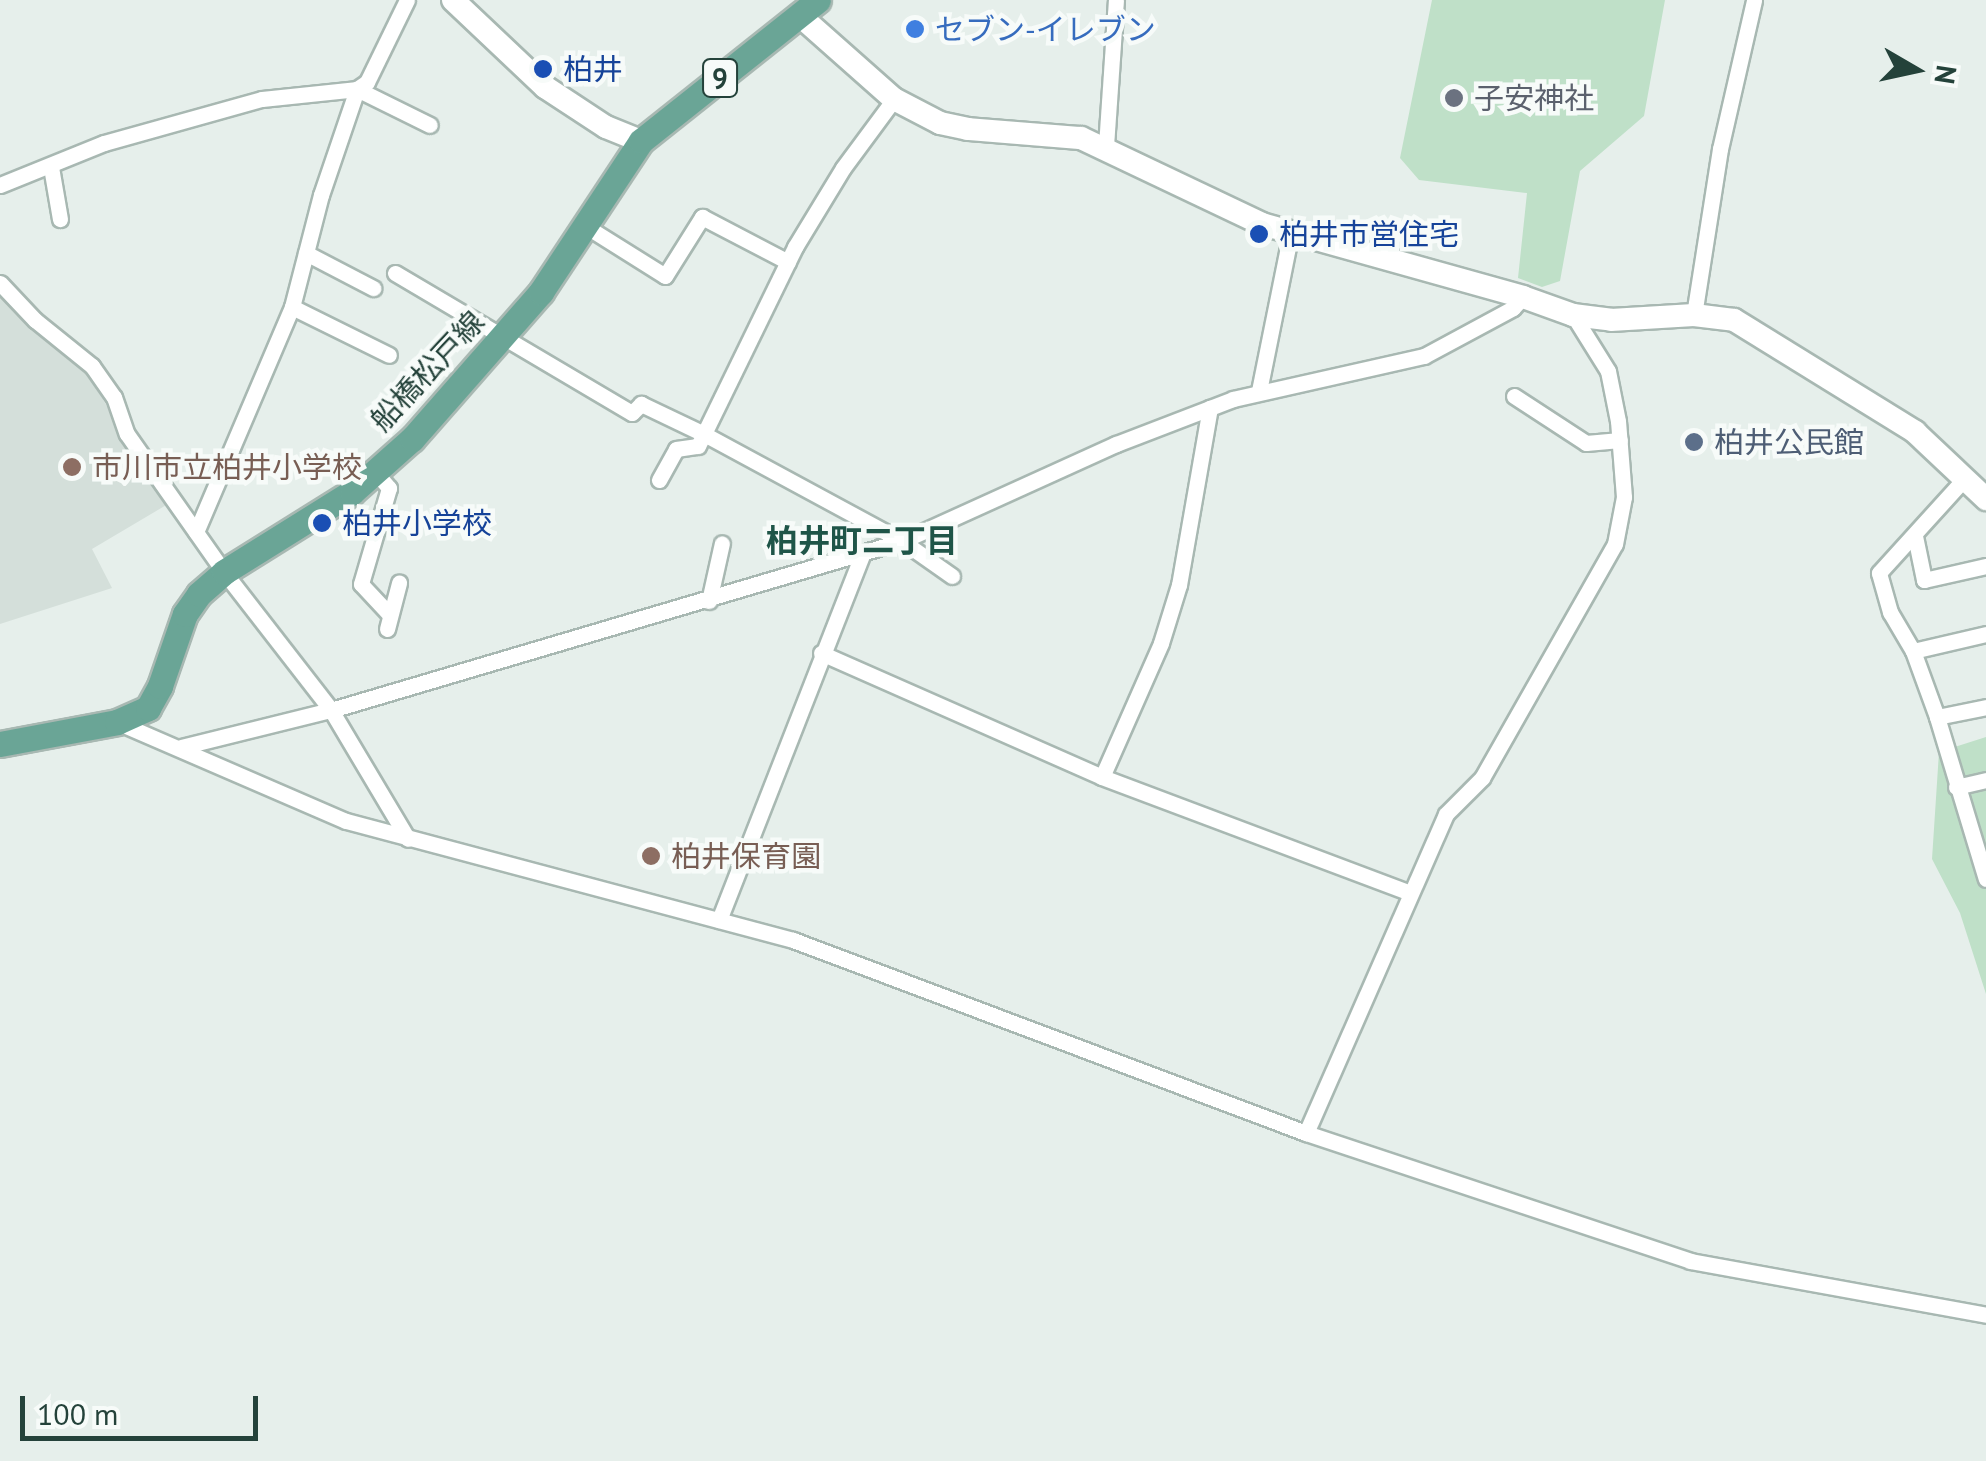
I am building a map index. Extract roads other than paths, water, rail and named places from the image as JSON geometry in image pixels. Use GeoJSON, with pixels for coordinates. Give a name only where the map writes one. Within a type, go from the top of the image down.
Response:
{"type":"FeatureCollection","features":[{"type":"Feature","properties":{"kind":"main road","name":"船橋松戸線"},"geometry":{"type":"LineString","coordinates":[[0,744],[138,715],[155,698],[185,614],[199,594],[224,572],[376,473],[505,335],[586,228],[641,141],[809,7]]}},
{"type":"Feature","properties":{"kind":"street"},"geometry":{"type":"LineString","coordinates":[[196,532],[292,306],[357,89],[367,82],[407,0]]}},
{"type":"Feature","properties":{"kind":"street"},"geometry":{"type":"LineString","coordinates":[[453,0],[545,87],[606,127],[641,141]]}},
{"type":"Feature","properties":{"kind":"street"},"geometry":{"type":"LineString","coordinates":[[1106,146],[1116,0]]}},
{"type":"Feature","properties":{"kind":"street"},"geometry":{"type":"LineString","coordinates":[[1694,314],[1720,149],[1754,0]]}},
{"type":"Feature","properties":{"kind":"street"},"geometry":{"type":"LineString","coordinates":[[809,7],[894,99],[929,118],[968,130],[1066,136],[1106,146],[1226,210],[1291,232],[1523,296],[1573,316],[1611,320],[1694,314],[1718,316],[1749,327],[1915,432],[1986,499]]}},
{"type":"Feature","properties":{"kind":"street"},"geometry":{"type":"LineString","coordinates":[[0,186],[104,143],[276,95],[357,89],[430,124]]}},
{"type":"Feature","properties":{"kind":"street"},"geometry":{"type":"LineString","coordinates":[[659,480],[676,450],[698,446],[788,262],[843,168],[894,99]]}},
{"type":"Feature","properties":{"kind":"street"},"geometry":{"type":"LineString","coordinates":[[51,167],[60,219]]}},
{"type":"Feature","properties":{"kind":"street"},"geometry":{"type":"LineString","coordinates":[[586,228],[665,276],[702,217],[788,262]]}},
{"type":"Feature","properties":{"kind":"street"},"geometry":{"type":"LineString","coordinates":[[1259,391],[1291,232]]}},
{"type":"Feature","properties":{"kind":"street"},"geometry":{"type":"LineString","coordinates":[[306,253],[372,288]]}},
{"type":"Feature","properties":{"kind":"street"},"geometry":{"type":"LineString","coordinates":[[395,272],[632,413],[641,404],[704,434],[902,541],[952,576]]}},
{"type":"Feature","properties":{"kind":"street"},"geometry":{"type":"LineString","coordinates":[[0,284],[35,320],[92,366],[114,398],[127,434],[224,572],[331,710],[408,839]]}},
{"type":"Feature","properties":{"kind":"street"},"geometry":{"type":"LineString","coordinates":[[181,747],[331,710],[902,541],[1116,444],[1210,408],[1259,391],[1424,356],[1513,308],[1523,296]]}},
{"type":"Feature","properties":{"kind":"street"},"geometry":{"type":"LineString","coordinates":[[292,306],[389,355]]}},
{"type":"Feature","properties":{"kind":"street"},"geometry":{"type":"LineString","coordinates":[[1306,1133],[1408,892],[1446,814],[1482,778],[1616,544],[1624,497],[1620,440],[1608,370],[1573,316]]}},
{"type":"Feature","properties":{"kind":"street"},"geometry":{"type":"LineString","coordinates":[[1514,396],[1586,443],[1620,440]]}},
{"type":"Feature","properties":{"kind":"street"},"geometry":{"type":"LineString","coordinates":[[1102,778],[1161,643],[1180,584],[1210,408]]}},
{"type":"Feature","properties":{"kind":"street"},"geometry":{"type":"LineString","coordinates":[[376,473],[389,488],[361,584],[388,622],[400,583]]}},
{"type":"Feature","properties":{"kind":"street"},"geometry":{"type":"LineString","coordinates":[[1965,478],[1879,573],[1890,612],[1913,651],[1937,717],[1986,880]]}},
{"type":"Feature","properties":{"kind":"street"},"geometry":{"type":"LineString","coordinates":[[1915,536],[1924,580],[1986,566]]}},
{"type":"Feature","properties":{"kind":"street"},"geometry":{"type":"LineString","coordinates":[[709,601],[722,542]]}},
{"type":"Feature","properties":{"kind":"street"},"geometry":{"type":"LineString","coordinates":[[719,920],[863,553]]}},
{"type":"Feature","properties":{"kind":"street"},"geometry":{"type":"LineString","coordinates":[[1913,651],[1986,634]]}},
{"type":"Feature","properties":{"kind":"street"},"geometry":{"type":"LineString","coordinates":[[821,653],[1102,778],[1408,892]]}},
{"type":"Feature","properties":{"kind":"street"},"geometry":{"type":"LineString","coordinates":[[1937,717],[1986,707]]}},
{"type":"Feature","properties":{"kind":"street"},"geometry":{"type":"LineString","coordinates":[[117,722],[181,747],[298,803],[408,839],[793,940],[1306,1133],[1690,1261],[1986,1315]]}},
{"type":"Feature","properties":{"kind":"street"},"geometry":{"type":"LineString","coordinates":[[1956,787],[1986,780]]}},
{"type":"Feature","properties":{"kind":"place","name":"セブン-イレブン"},"geometry":{"type":"Point","coordinates":[915,29]}},
{"type":"Feature","properties":{"kind":"place","name":"柏井"},"geometry":{"type":"Point","coordinates":[543,69]}},
{"type":"Feature","properties":{"kind":"place","name":"子安神社"},"geometry":{"type":"Point","coordinates":[1454,98]}},
{"type":"Feature","properties":{"kind":"place","name":"柏井市営住宅"},"geometry":{"type":"Point","coordinates":[1259,234]}},
{"type":"Feature","properties":{"kind":"place","name":"柏井公民館"},"geometry":{"type":"Point","coordinates":[1694,442]}},
{"type":"Feature","properties":{"kind":"place","name":"市川市立柏井小学校"},"geometry":{"type":"Point","coordinates":[72,467]}},
{"type":"Feature","properties":{"kind":"place","name":"柏井小学校"},"geometry":{"type":"Point","coordinates":[322,523]}},
{"type":"Feature","properties":{"kind":"place","name":"柏井保育園"},"geometry":{"type":"Point","coordinates":[651,856]}},
{"type":"Feature","properties":{"kind":"district","name":"柏井町二丁目"},"geometry":{"type":"Point","coordinates":[862,540]}}]}
